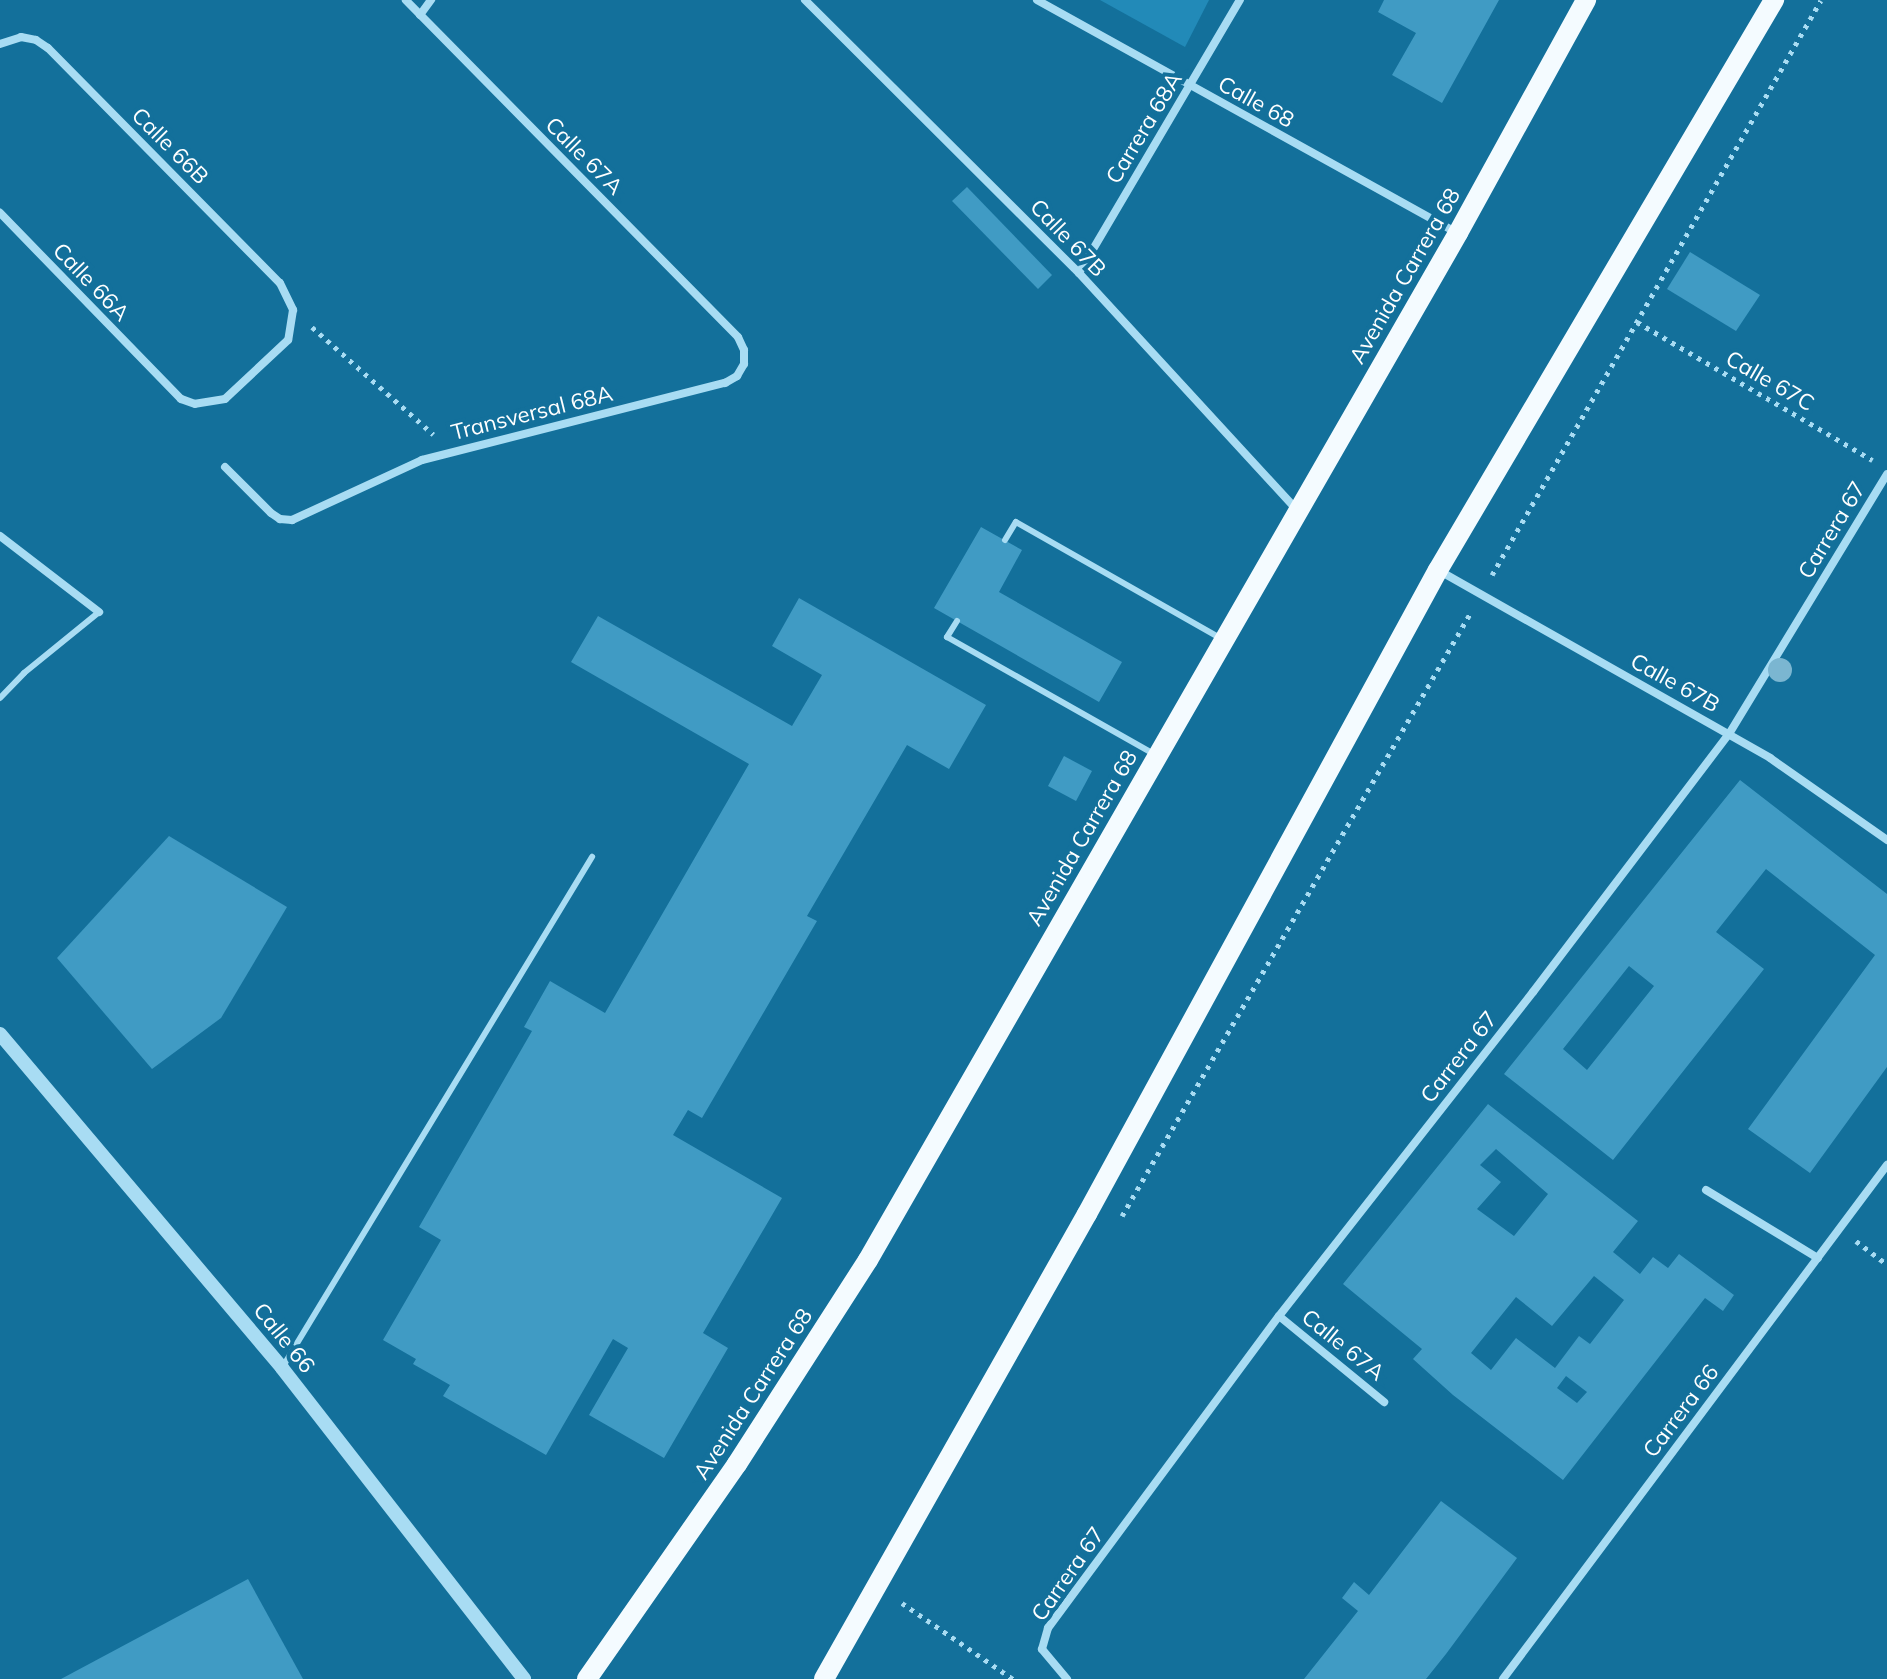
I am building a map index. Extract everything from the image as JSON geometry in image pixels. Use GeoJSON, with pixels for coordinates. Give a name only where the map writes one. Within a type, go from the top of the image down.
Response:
{"type":"FeatureCollection","features":[{"type":"Feature","properties":{"kind":"main road","name":"Avenida Carrera 68"},"geometry":{"type":"LineString","coordinates":[[587,1679],[737,1464],[868,1260],[1296,510],[1458,233],[1586,0]]}},
{"type":"Feature","properties":{"kind":"main road"},"geometry":{"type":"LineString","coordinates":[[824,1679],[1080,1227],[1438,570],[1774,0]]}},
{"type":"Feature","properties":{"kind":"street","name":"Calle 67A"},"geometry":{"type":"LineString","coordinates":[[406,0],[738,337]]}},
{"type":"Feature","properties":{"kind":"street"},"geometry":{"type":"LineString","coordinates":[[420,15],[431,0]]}},
{"type":"Feature","properties":{"kind":"street","name":"Calle 67B"},"geometry":{"type":"LineString","coordinates":[[805,0],[1079,273],[1296,510]]}},
{"type":"Feature","properties":{"kind":"street","name":"Calle 68"},"geometry":{"type":"LineString","coordinates":[[1037,0],[1458,233]]}},
{"type":"Feature","properties":{"kind":"street","name":"Carrera 68A"},"geometry":{"type":"LineString","coordinates":[[1079,273],[1240,0]]}},
{"type":"Feature","properties":{"kind":"street","name":"Calle 66B"},"geometry":{"type":"LineString","coordinates":[[0,44],[21,37],[36,40],[48,48],[280,283],[293,310]]}},
{"type":"Feature","properties":{"kind":"street","name":"Calle 66A"},"geometry":{"type":"LineString","coordinates":[[0,213],[156,377],[181,399],[195,404],[225,399],[288,340],[293,310]]}},
{"type":"Feature","properties":{"kind":"street","name":"Transversal 68A"},"geometry":{"type":"LineString","coordinates":[[225,467],[280,519],[303,517],[387,475],[453,451],[725,383],[737,376],[744,364],[744,350],[738,337]]}},
{"type":"Feature","properties":{"kind":"street","name":"Carrera 67"},"geometry":{"type":"LineString","coordinates":[[1067,1679],[1057,1671],[1042,1649],[1048,1628],[1279,1316],[1533,992],[1729,734],[1887,474]]}},
{"type":"Feature","properties":{"kind":"street"},"geometry":{"type":"LineString","coordinates":[[0,536],[99,612]]}},
{"type":"Feature","properties":{"kind":"street","name":"Calle 67B"},"geometry":{"type":"LineString","coordinates":[[1438,570],[1729,734],[1887,840]]}},
{"type":"Feature","properties":{"kind":"street","name":"Calle 66"},"geometry":{"type":"LineString","coordinates":[[0,1034],[282,1368],[524,1679]]}},
{"type":"Feature","properties":{"kind":"street","name":"Carrera 66"},"geometry":{"type":"LineString","coordinates":[[1509,1677],[1887,1165]]}},
{"type":"Feature","properties":{"kind":"street"},"geometry":{"type":"LineString","coordinates":[[1706,1190],[1818,1258]]}},
{"type":"Feature","properties":{"kind":"street","name":"Calle 67A"},"geometry":{"type":"LineString","coordinates":[[1279,1316],[1384,1402]]}},
{"type":"Feature","properties":{"kind":"lane"},"geometry":{"type":"LineString","coordinates":[[1005,540],[1016,522],[1222,639]]}},
{"type":"Feature","properties":{"kind":"lane"},"geometry":{"type":"LineString","coordinates":[[0,698],[24,673],[99,612]]}},
{"type":"Feature","properties":{"kind":"lane"},"geometry":{"type":"LineString","coordinates":[[957,621],[947,637],[1156,755]]}},
{"type":"Feature","properties":{"kind":"lane"},"geometry":{"type":"LineString","coordinates":[[282,1368],[592,857]]}},
{"type":"Feature","properties":{"kind":"path"},"geometry":{"type":"LineString","coordinates":[[1115,1229],[1821,0]]}},
{"type":"Feature","properties":{"kind":"path"},"geometry":{"type":"LineString","coordinates":[[293,310],[453,451]]}},
{"type":"Feature","properties":{"kind":"path","name":"Calle 67C"},"geometry":{"type":"LineString","coordinates":[[1637,322],[1874,461]]}},
{"type":"Feature","properties":{"kind":"path"},"geometry":{"type":"LineString","coordinates":[[1839,1228],[1887,1264]]}},
{"type":"Feature","properties":{"kind":"path"},"geometry":{"type":"LineString","coordinates":[[894,1616],[910,1589]]}},
{"type":"Feature","properties":{"kind":"path"},"geometry":{"type":"LineString","coordinates":[[902,1603],[1013,1679]]}},
{"type":"Feature","properties":{"kind":"shaded area"},"geometry":{"type":"Polygon","coordinates":[[[1100,0],[1209,0],[1185,47],[1100,0]]]}},
{"type":"Feature","properties":{"kind":"building"},"geometry":{"type":"Polygon","coordinates":[[[1384,0],[1499,0],[1442,103],[1392,75],[1416,33],[1378,12],[1384,0]]]}},
{"type":"Feature","properties":{"kind":"building"},"geometry":{"type":"Polygon","coordinates":[[[967,187],[1052,275],[1038,289],[952,201],[967,187]]]}},
{"type":"Feature","properties":{"kind":"building"},"geometry":{"type":"Polygon","coordinates":[[[1690,252],[1760,295],[1736,331],[1667,289],[1690,252]]]}},
{"type":"Feature","properties":{"kind":"building"},"geometry":{"type":"Polygon","coordinates":[[[981,527],[1022,550],[999,592],[1122,662],[1099,702],[934,608],[981,527]]]}},
{"type":"Feature","properties":{"kind":"building"},"geometry":{"type":"Polygon","coordinates":[[[799,598],[986,705],[949,769],[907,745],[807,916],[817,921],[702,1118],[688,1110],[673,1135],[782,1198],[703,1333],[728,1348],[664,1458],[589,1415],[628,1348],[613,1339],[546,1455],[443,1396],[450,1385],[413,1364],[416,1359],[383,1340],[441,1240],[419,1227],[532,1031],[524,1027],[550,981],[605,1013],[749,764],[571,662],[598,616],[792,726],[822,675],[772,646],[799,598]]]}},
{"type":"Feature","properties":{"kind":"building"},"geometry":{"type":"Polygon","coordinates":[[[1064,756],[1092,771],[1076,801],[1048,786],[1064,756]]]}},
{"type":"Feature","properties":{"kind":"building"},"geometry":{"type":"Polygon","coordinates":[[[1740,780],[1887,894],[1887,1067],[1810,1173],[1748,1129],[1875,955],[1766,869],[1716,932],[1764,969],[1613,1160],[1504,1074],[1740,780]],[[1629,966],[1563,1049],[1587,1070],[1654,986],[1629,966]]]}},
{"type":"Feature","properties":{"kind":"building"},"geometry":{"type":"Polygon","coordinates":[[[169,836],[287,907],[221,1018],[152,1069],[57,958],[169,836]]]}},
{"type":"Feature","properties":{"kind":"building"},"geometry":{"type":"Polygon","coordinates":[[[1488,1104],[1638,1221],[1613,1252],[1640,1274],[1653,1257],[1668,1268],[1679,1254],[1734,1295],[1723,1311],[1705,1298],[1563,1480],[1453,1395],[1413,1359],[1422,1349],[1343,1284],[1488,1104]],[[1496,1149],[1480,1165],[1501,1182],[1477,1209],[1514,1236],[1548,1194],[1496,1149]],[[1594,1276],[1552,1326],[1516,1297],[1471,1353],[1491,1370],[1516,1338],[1555,1368],[1579,1336],[1590,1344],[1624,1300],[1594,1276]],[[1566,1376],[1557,1388],[1577,1403],[1587,1392],[1566,1376]]]}},
{"type":"Feature","properties":{"kind":"building"},"geometry":{"type":"Polygon","coordinates":[[[1441,1501],[1517,1558],[1446,1654],[1426,1679],[1304,1679],[1358,1611],[1342,1598],[1354,1582],[1369,1595],[1441,1501]]]}},
{"type":"Feature","properties":{"kind":"building"},"geometry":{"type":"Polygon","coordinates":[[[248,1579],[303,1679],[61,1679],[248,1579]]]}}]}
